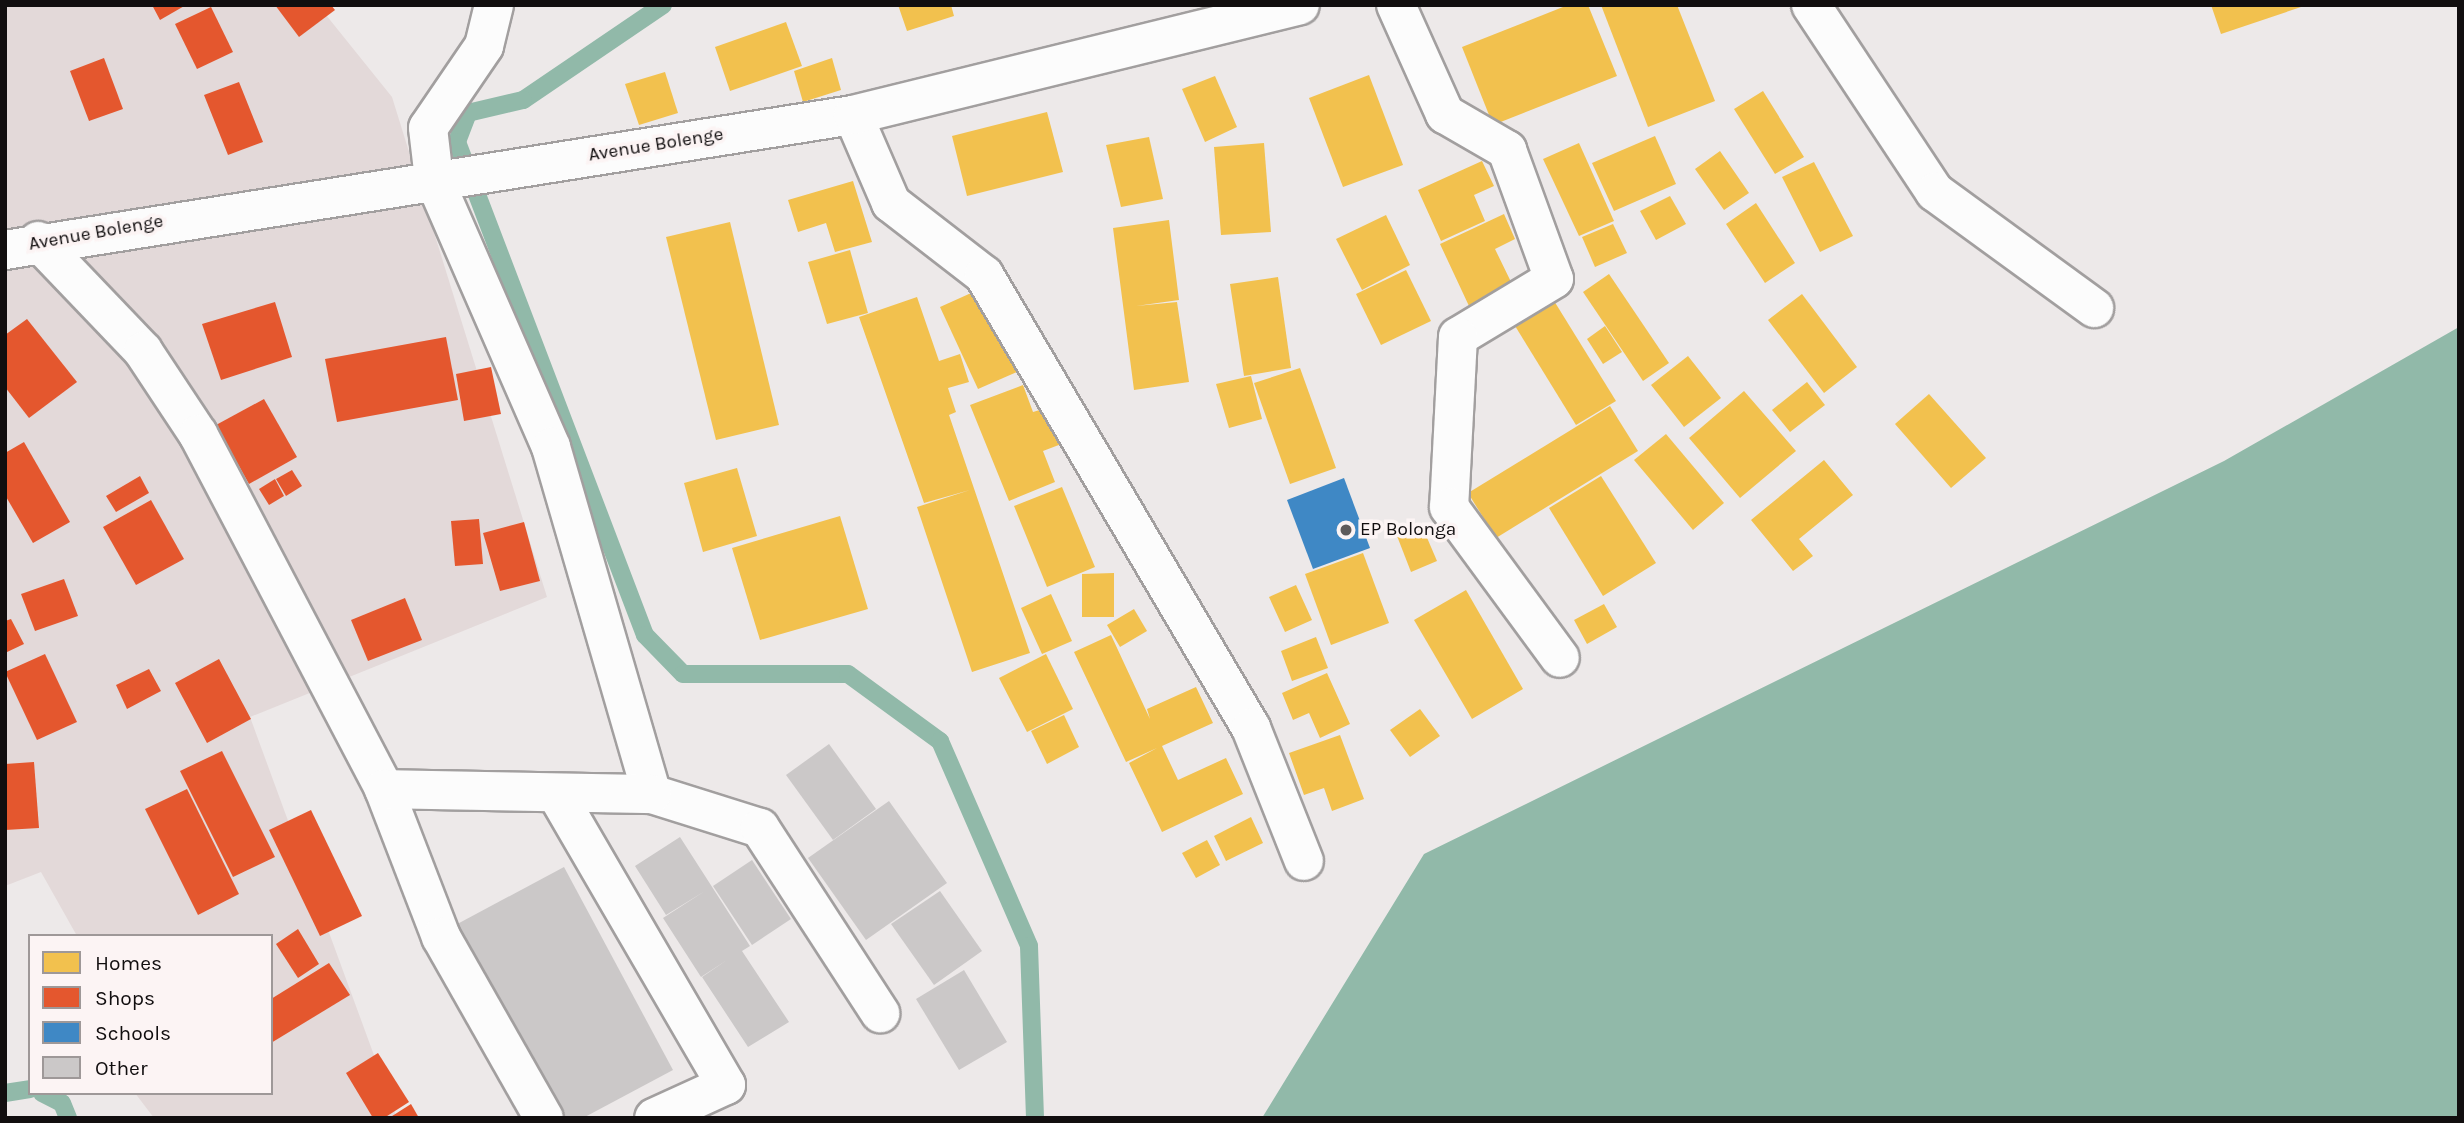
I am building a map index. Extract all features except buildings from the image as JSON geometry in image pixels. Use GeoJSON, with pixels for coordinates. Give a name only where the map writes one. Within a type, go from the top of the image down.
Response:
{"type":"FeatureCollection","features":[{"type":"Feature","properties":{"kind":"street"},"geometry":{"type":"LineString","coordinates":[[494,5],[484,46],[428,128],[439,178],[551,447],[652,794]]}},
{"type":"Feature","properties":{"kind":"street","name":"Avenue Bolenge"},"geometry":{"type":"LineString","coordinates":[[22,245],[439,178],[853,116],[1300,5]]}},
{"type":"Feature","properties":{"kind":"street"},"geometry":{"type":"LineString","coordinates":[[1396,5],[1445,114],[1507,150],[1555,279],[1458,337],[1449,507],[1560,658]]}},
{"type":"Feature","properties":{"kind":"street"},"geometry":{"type":"LineString","coordinates":[[1811,5],[1935,192],[2094,308]]}},
{"type":"Feature","properties":{"kind":"street"},"geometry":{"type":"LineString","coordinates":[[853,116],[891,204],[984,275],[1251,728],[1304,861]]}},
{"type":"Feature","properties":{"kind":"street"},"geometry":{"type":"LineString","coordinates":[[22,245],[143,351],[198,434],[384,789],[441,937],[544,1118]]}},
{"type":"Feature","properties":{"kind":"street"},"geometry":{"type":"LineString","coordinates":[[384,789],[652,794],[760,828],[880,1013]]}},
{"type":"Feature","properties":{"kind":"street"},"geometry":{"type":"LineString","coordinates":[[556,793],[726,1085],[654,1118]]}},
{"type":"Feature","properties":{"kind":"shaded area"},"geometry":{"type":"Polygon","coordinates":[[[5,5],[318,5],[392,97],[547,597],[250,717],[397,1118],[154,1118],[137,1095],[273,1095],[273,934],[76,934],[41,872],[5,886],[5,5]]]}},
{"type":"Feature","properties":{"kind":"shaded area"},"geometry":{"type":"Polygon","coordinates":[[[2459,327],[2459,1118],[1262,1118],[1424,854],[2224,461],[2459,327]]]}},
{"type":"Feature","properties":{"kind":"waterway"},"geometry":{"type":"LineString","coordinates":[[663,5],[523,100],[468,113],[457,142],[645,635],[683,674],[848,674],[940,741],[1029,946],[1035,1118]]}},
{"type":"Feature","properties":{"kind":"waterway"},"geometry":{"type":"LineString","coordinates":[[5,1093],[28,1089]]}},
{"type":"Feature","properties":{"kind":"waterway"},"geometry":{"type":"LineString","coordinates":[[46,1095],[62,1103],[68,1118]]}},
{"type":"Feature","properties":{"kind":"place","name":"EP Bolonga"},"geometry":{"type":"Point","coordinates":[1346,530]}}]}
